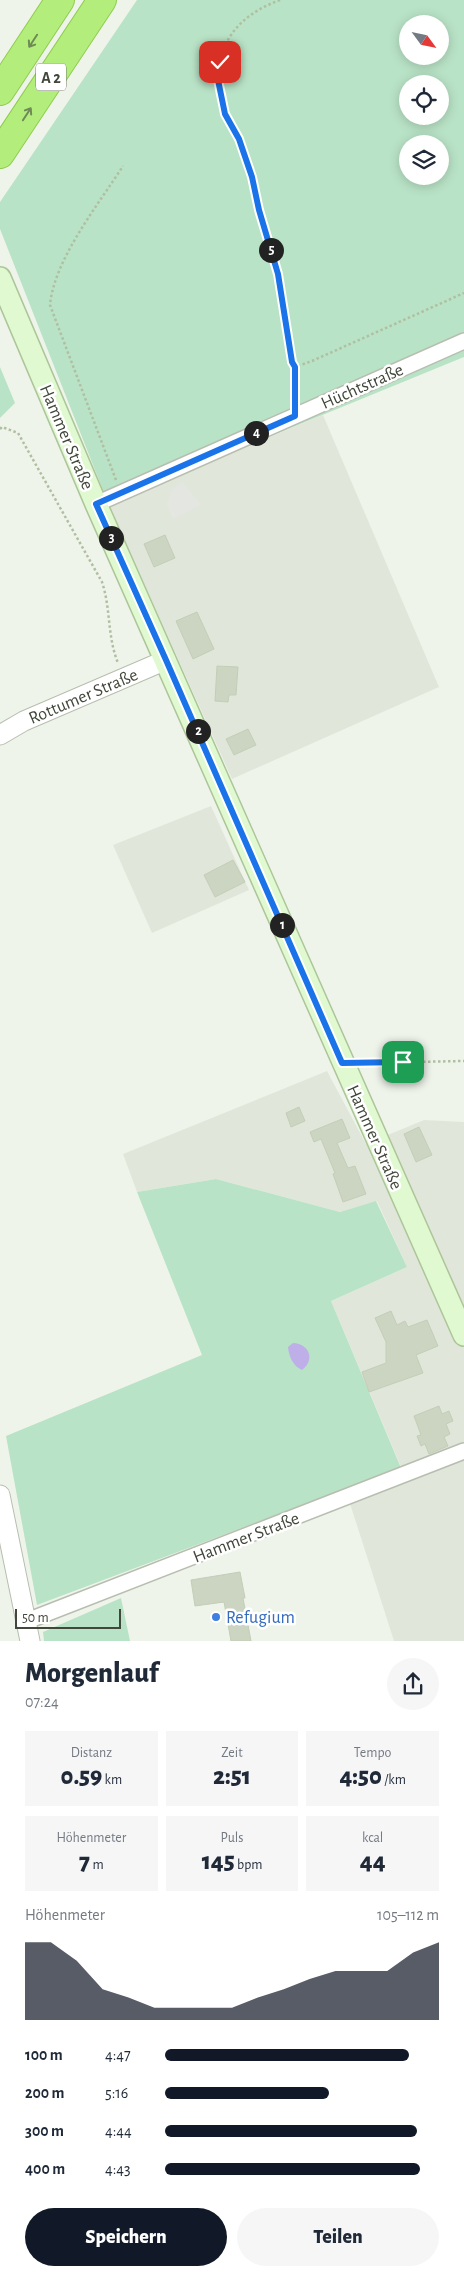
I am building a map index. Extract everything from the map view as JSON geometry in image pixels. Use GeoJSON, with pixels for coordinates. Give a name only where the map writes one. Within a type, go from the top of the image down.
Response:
{"type":"FeatureCollection","features":[{"type":"Feature","properties":{"kind":"highway","name":"A 2"},"geometry":{"type":"LineString","coordinates":[[0,91],[60,0]]}},
{"type":"Feature","properties":{"kind":"highway","name":"A 2"},"geometry":{"type":"LineString","coordinates":[[0,154],[102,0]]}},
{"type":"Feature","properties":{"kind":"main road","name":"Hammer Straße"},"geometry":{"type":"LineString","coordinates":[[0,278],[96,504],[464,1335]]}},
{"type":"Feature","properties":{"kind":"street","name":"Hüchtstraße"},"geometry":{"type":"LineString","coordinates":[[96,504],[464,341]]}},
{"type":"Feature","properties":{"kind":"street","name":"Rottumer Straße"},"geometry":{"type":"LineString","coordinates":[[0,735],[24,721],[166,660]]}},
{"type":"Feature","properties":{"kind":"street","name":"Hammer Straße"},"geometry":{"type":"LineString","coordinates":[[27,1622],[464,1451]]}},
{"type":"Feature","properties":{"kind":"street"},"geometry":{"type":"LineString","coordinates":[[0,1495],[30,1641]]}},
{"type":"Feature","properties":{"kind":"path"},"geometry":{"type":"LineString","coordinates":[[280,0],[251,15],[234,28],[220,62],[218,80],[225,114],[239,139],[252,177],[259,210],[278,274],[292,362],[295,367],[295,416]]}},
{"type":"Feature","properties":{"kind":"path"},"geometry":{"type":"LineString","coordinates":[[120,494],[50,305],[51,290],[66,255],[123,166]]}},
{"type":"Feature","properties":{"kind":"path"},"geometry":{"type":"LineString","coordinates":[[295,367],[464,293]]}},
{"type":"Feature","properties":{"kind":"path"},"geometry":{"type":"LineString","coordinates":[[0,429],[2,427],[18,433],[102,582],[108,600],[110,634],[124,678]]}},
{"type":"Feature","properties":{"kind":"path"},"geometry":{"type":"LineString","coordinates":[[342,1063],[464,1061]]}},
{"type":"Feature","properties":{"kind":"shaded area"},"geometry":{"type":"Polygon","coordinates":[[[323,415],[439,687],[232,779],[108,503],[323,415]]]}},
{"type":"Feature","properties":{"kind":"shaded area"},"geometry":{"type":"Polygon","coordinates":[[[182,482],[201,505],[173,519],[167,504],[172,490],[182,482]]]}},
{"type":"Feature","properties":{"kind":"shaded area"},"geometry":{"type":"Polygon","coordinates":[[[211,806],[249,890],[152,933],[113,845],[211,806]]]}},
{"type":"Feature","properties":{"kind":"shaded area"},"geometry":{"type":"Polygon","coordinates":[[[327,1071],[366,1144],[424,1120],[464,1122],[464,1641],[394,1641],[345,1488],[401,1467],[331,1301],[407,1267],[377,1201],[340,1212],[216,1179],[137,1192],[123,1154],[327,1071]]]}},
{"type":"Feature","properties":{"kind":"shaded area"},"geometry":{"type":"Polygon","coordinates":[[[293,1343],[303,1346],[309,1353],[308,1362],[302,1370],[294,1364],[289,1354],[288,1347],[293,1343]]]}},
{"type":"Feature","properties":{"kind":"green space"},"geometry":{"type":"Polygon","coordinates":[[[137,0],[464,0],[464,357],[108,503],[0,229],[0,202],[137,0]]]}},
{"type":"Feature","properties":{"kind":"green space"},"geometry":{"type":"Polygon","coordinates":[[[0,367],[15,403],[0,418],[0,367]]]}},
{"type":"Feature","properties":{"kind":"green space"},"geometry":{"type":"Polygon","coordinates":[[[216,1179],[340,1212],[376,1201],[407,1267],[331,1301],[401,1468],[37,1605],[6,1436],[202,1355],[137,1192],[216,1179]]]}},
{"type":"Feature","properties":{"kind":"green space"},"geometry":{"type":"Polygon","coordinates":[[[121,1598],[130,1641],[44,1641],[43,1632],[121,1598]]]}},
{"type":"Feature","properties":{"kind":"building"},"geometry":{"type":"Polygon","coordinates":[[[165,535],[175,558],[154,567],[144,544],[165,535]]]}},
{"type":"Feature","properties":{"kind":"building"},"geometry":{"type":"Polygon","coordinates":[[[197,612],[214,649],[193,659],[176,621],[197,612]]]}},
{"type":"Feature","properties":{"kind":"building"},"geometry":{"type":"Polygon","coordinates":[[[217,666],[238,667],[236,695],[229,695],[228,702],[215,701],[217,666]]]}},
{"type":"Feature","properties":{"kind":"building"},"geometry":{"type":"Polygon","coordinates":[[[248,729],[256,745],[234,755],[226,739],[248,729]]]}},
{"type":"Feature","properties":{"kind":"building"},"geometry":{"type":"Polygon","coordinates":[[[233,860],[245,882],[215,897],[204,875],[233,860]]]}},
{"type":"Feature","properties":{"kind":"building"},"geometry":{"type":"Polygon","coordinates":[[[299,1107],[305,1121],[291,1127],[286,1113],[299,1107]]]}},
{"type":"Feature","properties":{"kind":"building"},"geometry":{"type":"Polygon","coordinates":[[[342,1119],[350,1138],[337,1143],[348,1168],[355,1166],[366,1194],[343,1202],[333,1174],[335,1173],[321,1139],[314,1142],[310,1132],[342,1119]]]}},
{"type":"Feature","properties":{"kind":"building"},"geometry":{"type":"Polygon","coordinates":[[[419,1127],[432,1155],[416,1162],[404,1134],[419,1127]]]}},
{"type":"Feature","properties":{"kind":"building"},"geometry":{"type":"Polygon","coordinates":[[[391,1311],[397,1325],[405,1321],[408,1327],[427,1320],[438,1346],[416,1355],[423,1373],[369,1392],[362,1372],[386,1363],[386,1342],[375,1318],[391,1311]]]}},
{"type":"Feature","properties":{"kind":"building"},"geometry":{"type":"Polygon","coordinates":[[[439,1406],[442,1414],[449,1411],[453,1421],[446,1424],[450,1434],[444,1437],[448,1446],[429,1454],[425,1444],[421,1446],[417,1436],[421,1435],[414,1416],[439,1406]]]}},
{"type":"Feature","properties":{"kind":"building"},"geometry":{"type":"Polygon","coordinates":[[[240,1572],[251,1641],[231,1641],[224,1602],[195,1606],[191,1580],[240,1572]]]}},
{"type":"Feature","properties":{"kind":"place","name":"Refugium"},"geometry":{"type":"Point","coordinates":[216,1617]}},
{"type":"Feature","properties":{"kind":"route"},"geometry":{"type":"LineString","coordinates":[[220,62],[218,80],[225,114],[239,139],[252,177],[259,210],[278,274],[292,362],[295,367],[295,416],[96,504],[342,1063],[403,1062]]}}]}
